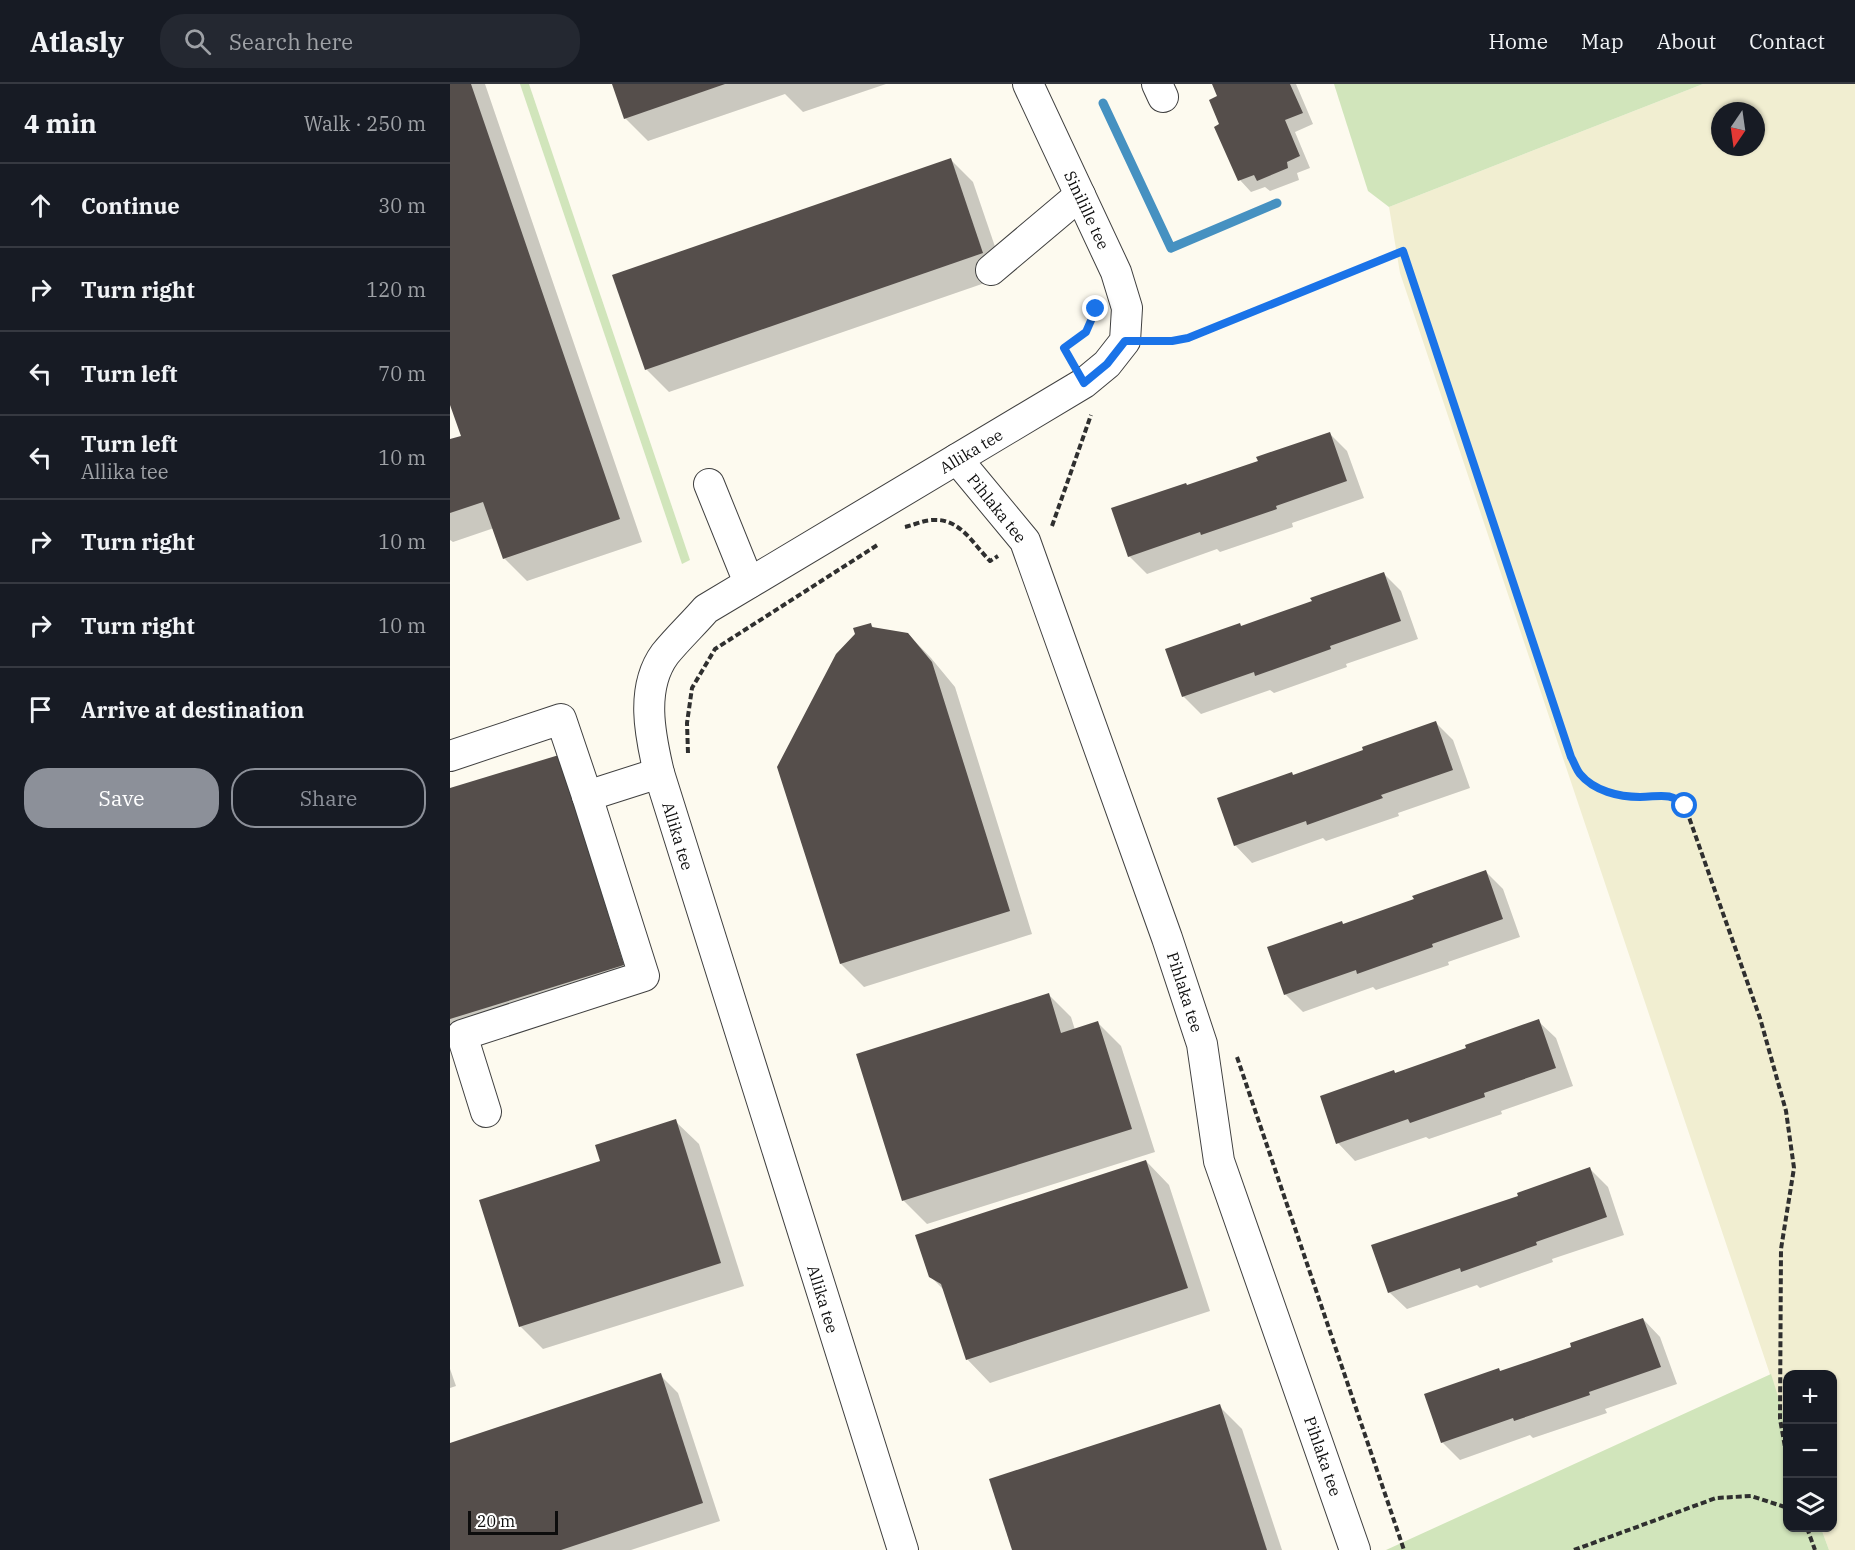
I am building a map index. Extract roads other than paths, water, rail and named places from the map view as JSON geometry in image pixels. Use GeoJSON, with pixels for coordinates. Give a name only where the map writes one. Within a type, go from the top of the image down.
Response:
{"type":"FeatureCollection","features":[{"type":"Feature","properties":{"kind":"street","name":"Sinilille tee"},"geometry":{"type":"LineString","coordinates":[[1029,84],[1116,272],[1127,308],[1125,341]]}},
{"type":"Feature","properties":{"kind":"street"},"geometry":{"type":"LineString","coordinates":[[992,270],[1080,195]]}},
{"type":"Feature","properties":{"kind":"street","name":"Allika tee"},"geometry":{"type":"LineString","coordinates":[[903,1550],[659,773],[652,740],[649,709],[653,677],[664,656],[706,609],[1084,383],[1107,364],[1125,341]]}},
{"type":"Feature","properties":{"kind":"street","name":"Pihlaka tee"},"geometry":{"type":"LineString","coordinates":[[957,459],[1025,541],[1167,938],[1202,1044],[1219,1161],[1355,1550]]}},
{"type":"Feature","properties":{"kind":"street"},"geometry":{"type":"LineString","coordinates":[[709,484],[749,584]]}},
{"type":"Feature","properties":{"kind":"street"},"geometry":{"type":"LineString","coordinates":[[450,756],[561,718],[644,976],[462,1035],[486,1112]]}},
{"type":"Feature","properties":{"kind":"street"},"geometry":{"type":"LineString","coordinates":[[587,796],[659,773]]}},
{"type":"Feature","properties":{"kind":"waterway"},"geometry":{"type":"LineString","coordinates":[[1103,103],[1171,248],[1277,203]]}}]}
